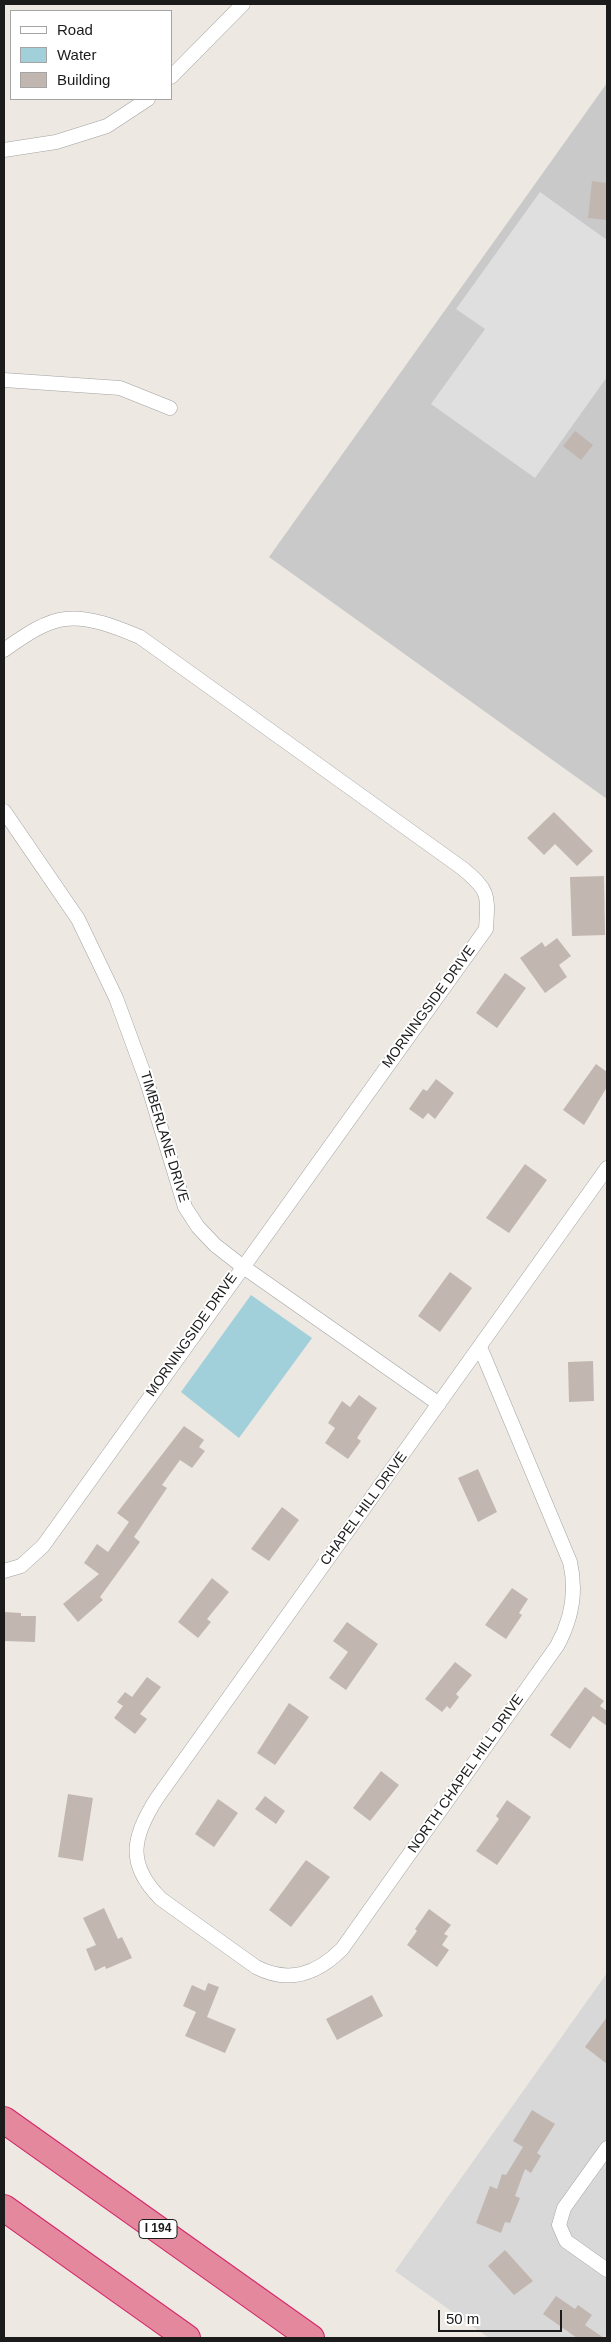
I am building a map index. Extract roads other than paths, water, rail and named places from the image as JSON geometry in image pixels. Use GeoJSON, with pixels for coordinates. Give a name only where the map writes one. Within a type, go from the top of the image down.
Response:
{"type":"FeatureCollection","features":[{"type":"Feature","properties":{"kind":"highway","name":"I 194"},"geometry":{"type":"LineString","coordinates":[[4,2120],[311,2338]]}},
{"type":"Feature","properties":{"kind":"highway"},"geometry":{"type":"LineString","coordinates":[[4,2208],[187,2338]]}},
{"type":"Feature","properties":{"kind":"street"},"geometry":{"type":"LineString","coordinates":[[172,76],[242,4]]}},
{"type":"Feature","properties":{"kind":"street"},"geometry":{"type":"LineString","coordinates":[[4,150],[56,142],[108,126],[147,100]]}},
{"type":"Feature","properties":{"kind":"street"},"geometry":{"type":"LineString","coordinates":[[4,380],[120,388],[170,408]]}},
{"type":"Feature","properties":{"kind":"street","name":"MORNINGSIDE DRIVE"},"geometry":{"type":"LineString","coordinates":[[4,650],[28,633],[65,619],[116,627],[140,638],[482,884],[488,902],[486,929],[242,1266],[43,1546],[21,1566],[4,1571]]}},
{"type":"Feature","properties":{"kind":"street","name":"TIMBERLANE DRIVE"},"geometry":{"type":"LineString","coordinates":[[4,811],[78,919],[116,998],[147,1082],[185,1207],[198,1227],[215,1245],[242,1266],[439,1404]]}},
{"type":"Feature","properties":{"kind":"street","name":"CHAPEL HILL DRIVE"},"geometry":{"type":"LineString","coordinates":[[136,1858],[141,1826],[157,1798],[607,1168]]}},
{"type":"Feature","properties":{"kind":"street","name":"NORTH CHAPEL HILL DRIVE"},"geometry":{"type":"LineString","coordinates":[[136,1858],[143,1878],[161,1899],[256,1967],[280,1976],[307,1974],[319,1968],[342,1949],[557,1646],[564,1632],[572,1604],[574,1582],[570,1562],[480,1347]]}},
{"type":"Feature","properties":{"kind":"street"},"geometry":{"type":"LineString","coordinates":[[607,2148],[564,2208],[559,2225],[566,2241],[607,2270]]}},
{"type":"Feature","properties":{"kind":"water"},"geometry":{"type":"Polygon","coordinates":[[[251,1295],[312,1338],[239,1438],[181,1392],[251,1295]]]}}]}
